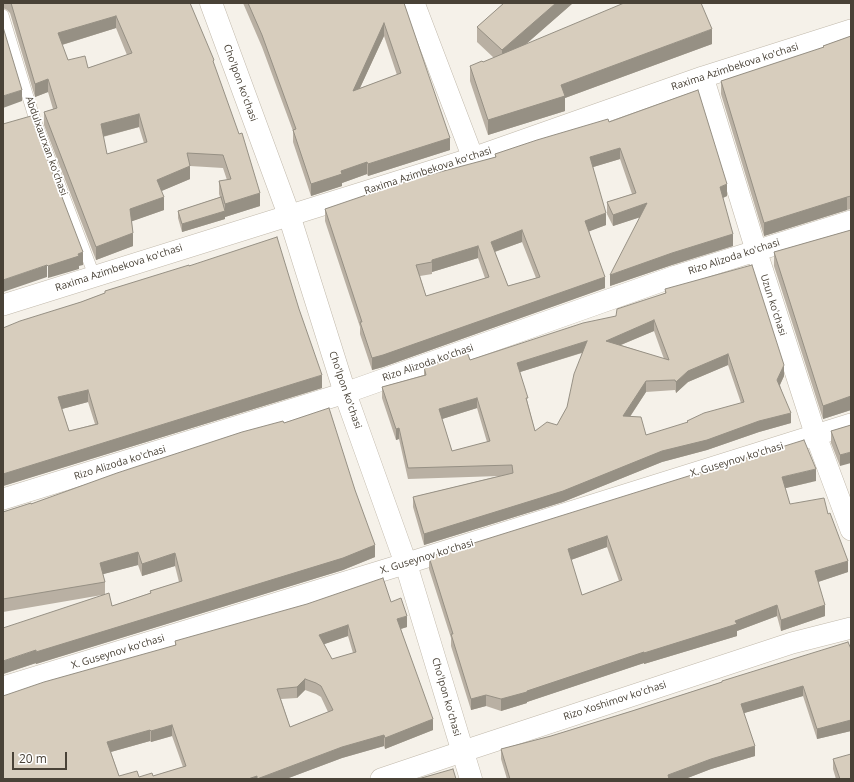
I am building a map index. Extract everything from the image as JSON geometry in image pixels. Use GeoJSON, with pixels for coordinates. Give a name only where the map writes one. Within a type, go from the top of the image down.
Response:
{"type":"FeatureCollection","features":[{"type":"Feature","properties":{"kind":"street","name":"Cho'lpon ko'chasi"},"geometry":{"type":"LineString","coordinates":[[211,3],[289,214],[345,393],[406,564],[471,779]]}},
{"type":"Feature","properties":{"kind":"street"},"geometry":{"type":"LineString","coordinates":[[414,3],[473,158]]}},
{"type":"Feature","properties":{"kind":"street","name":"Raxima Azimbekova ko'chasi"},"geometry":{"type":"LineString","coordinates":[[3,305],[289,214],[473,158],[703,77],[851,30]]}},
{"type":"Feature","properties":{"kind":"street","name":"Uzun ko'chasi"},"geometry":{"type":"LineString","coordinates":[[703,77],[756,250],[816,436],[851,530]]}},
{"type":"Feature","properties":{"kind":"street","name":"Rizo Alizoda ko'chasi"},"geometry":{"type":"LineString","coordinates":[[3,499],[345,393],[669,278],[851,221]]}},
{"type":"Feature","properties":{"kind":"street","name":"X. Guseynov ko'chasi"},"geometry":{"type":"LineString","coordinates":[[3,687],[406,564],[851,424]]}},
{"type":"Feature","properties":{"kind":"street","name":"Rizo Xoshimov ko'chasi"},"geometry":{"type":"LineString","coordinates":[[382,779],[462,751],[792,643],[851,628]]}},
{"type":"Feature","properties":{"kind":"lane","name":"Abdulxaurxan ko'chasi"},"geometry":{"type":"LineString","coordinates":[[3,15],[35,120],[94,275]]}},
{"type":"Feature","properties":{"kind":"lane"},"geometry":{"type":"LineString","coordinates":[[22,124],[35,120]]}},
{"type":"Feature","properties":{"kind":"building"},"geometry":{"type":"Polygon","coordinates":[[[11,3],[190,3],[214,60],[213,61],[239,134],[242,133],[260,193],[225,204],[219,181],[231,179],[223,155],[187,153],[190,166],[157,180],[164,197],[130,209],[133,233],[96,247],[44,112],[57,108],[48,79],[35,84],[11,3]],[[116,16],[58,33],[68,60],[85,56],[88,68],[132,53],[116,16]],[[139,114],[101,124],[107,154],[147,142],[139,114]]]}},
{"type":"Feature","properties":{"kind":"building"},"geometry":{"type":"Polygon","coordinates":[[[248,3],[404,3],[450,138],[368,164],[367,162],[341,171],[342,174],[311,184],[293,130],[296,129],[262,35],[248,3]],[[384,23],[353,91],[401,73],[384,23]]]}},
{"type":"Feature","properties":{"kind":"building"},"geometry":{"type":"Polygon","coordinates":[[[504,3],[556,3],[502,50],[477,27],[504,3]]]}},
{"type":"Feature","properties":{"kind":"building"},"geometry":{"type":"Polygon","coordinates":[[[624,3],[701,3],[712,29],[561,85],[565,96],[488,120],[470,66],[482,61],[483,62],[624,3]]]}},
{"type":"Feature","properties":{"kind":"building"},"geometry":{"type":"Polygon","coordinates":[[[3,27],[22,90],[3,96],[3,27]]]}},
{"type":"Feature","properties":{"kind":"building"},"geometry":{"type":"Polygon","coordinates":[[[851,36],[851,196],[764,223],[721,81],[824,47],[823,46],[851,36]]]}},
{"type":"Feature","properties":{"kind":"building"},"geometry":{"type":"Polygon","coordinates":[[[698,90],[727,184],[720,187],[733,234],[672,253],[610,275],[647,203],[613,215],[607,202],[636,193],[620,148],[590,157],[606,213],[585,221],[605,277],[372,358],[360,322],[362,322],[325,209],[410,180],[496,157],[495,154],[537,140],[608,119],[609,122],[698,90]],[[522,230],[491,242],[508,286],[540,277],[522,230]],[[478,246],[432,260],[432,262],[416,265],[426,296],[489,277],[478,246]]]}},
{"type":"Feature","properties":{"kind":"building"},"geometry":{"type":"Polygon","coordinates":[[[31,116],[83,252],[78,254],[79,256],[3,280],[3,124],[31,116]]]}},
{"type":"Feature","properties":{"kind":"building"},"geometry":{"type":"Polygon","coordinates":[[[221,197],[225,211],[182,224],[178,211],[221,197]]]}},
{"type":"Feature","properties":{"kind":"building"},"geometry":{"type":"Polygon","coordinates":[[[851,230],[851,396],[823,406],[774,252],[851,230]]]}},
{"type":"Feature","properties":{"kind":"building"},"geometry":{"type":"Polygon","coordinates":[[[277,237],[299,309],[322,375],[3,474],[3,328],[20,321],[81,302],[105,293],[105,291],[189,266],[277,237]],[[88,390],[58,397],[69,431],[98,424],[88,390]]]}},
{"type":"Feature","properties":{"kind":"building"},"geometry":{"type":"Polygon","coordinates":[[[752,265],[784,365],[777,380],[791,413],[759,421],[707,440],[662,451],[563,491],[424,534],[413,497],[513,473],[512,465],[408,468],[399,428],[396,429],[382,387],[426,375],[424,367],[467,352],[470,360],[583,323],[616,316],[617,309],[666,293],[665,289],[752,265]],[[654,320],[606,341],[669,360],[654,320]],[[587,341],[517,363],[528,398],[526,398],[535,431],[547,422],[557,425],[567,407],[574,374],[587,341]],[[728,354],[688,371],[676,382],[675,380],[646,381],[623,416],[641,417],[646,435],[688,422],[687,421],[704,413],[744,402],[728,354]],[[477,398],[439,409],[452,451],[490,441],[477,398]]]}},
{"type":"Feature","properties":{"kind":"building"},"geometry":{"type":"Polygon","coordinates":[[[329,408],[355,490],[375,545],[343,558],[3,661],[3,628],[109,593],[112,606],[151,593],[150,591],[182,581],[175,553],[142,564],[138,552],[100,563],[105,582],[3,599],[3,512],[31,504],[117,473],[242,432],[283,421],[284,423],[329,408]]]}},
{"type":"Feature","properties":{"kind":"building"},"geometry":{"type":"Polygon","coordinates":[[[851,425],[851,452],[840,455],[831,431],[851,425]]]}},
{"type":"Feature","properties":{"kind":"building"},"geometry":{"type":"Polygon","coordinates":[[[804,440],[816,469],[782,477],[790,504],[824,498],[828,514],[830,513],[848,561],[815,571],[825,605],[781,620],[777,605],[735,621],[737,624],[644,652],[527,692],[501,699],[486,695],[471,699],[429,557],[804,440]],[[607,536],[568,549],[582,595],[622,580],[607,536]]]}},
{"type":"Feature","properties":{"kind":"building"},"geometry":{"type":"Polygon","coordinates":[[[383,578],[391,602],[401,598],[407,616],[397,619],[433,719],[385,738],[384,735],[342,747],[257,779],[257,776],[248,779],[3,779],[3,696],[44,682],[176,645],[175,641],[307,604],[383,578]],[[348,625],[319,635],[332,659],[356,652],[348,625]],[[305,679],[297,687],[277,689],[290,727],[333,710],[321,686],[305,679]],[[172,725],[150,730],[107,742],[119,776],[137,771],[139,777],[152,773],[153,776],[186,766],[172,725]]]}},
{"type":"Feature","properties":{"kind":"building"},"geometry":{"type":"Polygon","coordinates":[[[848,642],[851,649],[851,720],[817,729],[803,686],[741,704],[755,746],[711,759],[668,775],[669,779],[510,779],[501,749],[551,736],[848,642]]]}},
{"type":"Feature","properties":{"kind":"building"},"geometry":{"type":"Polygon","coordinates":[[[851,754],[851,779],[840,779],[833,759],[851,754]]]}},
{"type":"Feature","properties":{"kind":"building"},"geometry":{"type":"Polygon","coordinates":[[[453,769],[456,779],[418,779],[453,769]]]}}]}
